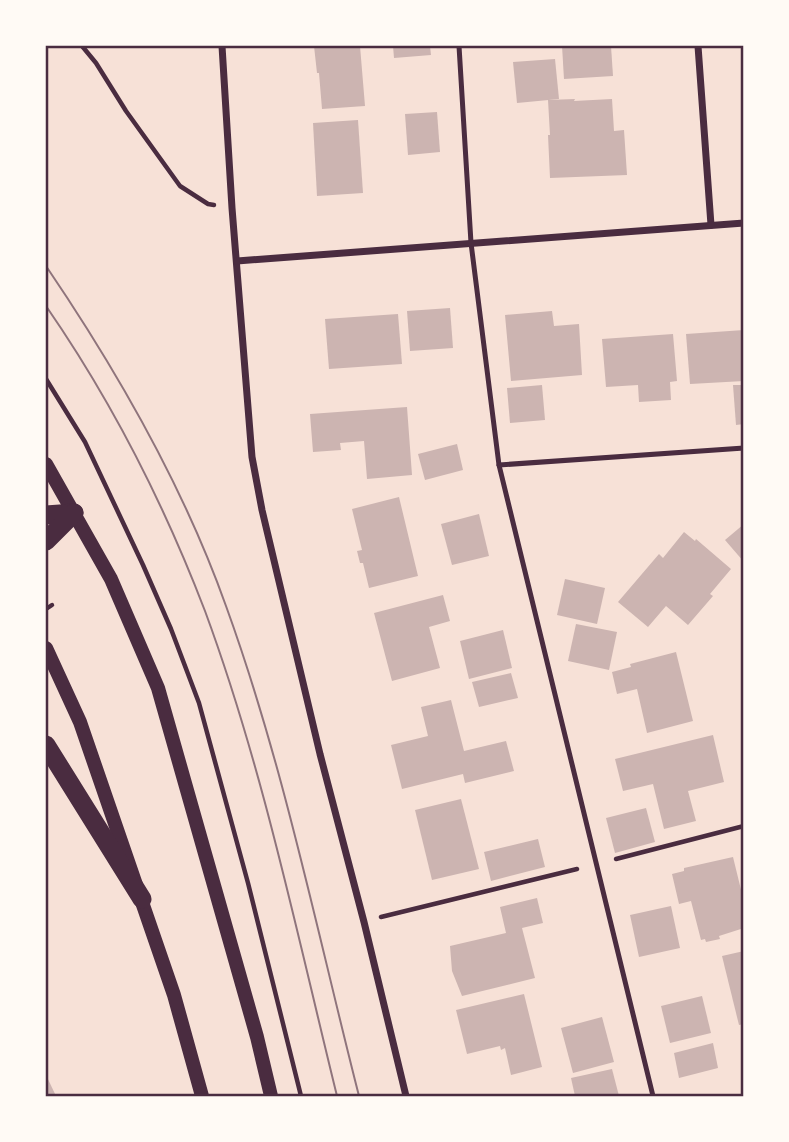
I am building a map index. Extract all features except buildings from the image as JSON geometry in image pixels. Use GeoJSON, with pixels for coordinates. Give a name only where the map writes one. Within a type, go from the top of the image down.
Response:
{"type":"FeatureCollection","features":[{"type":"Feature","properties":{"kind":"highway"},"geometry":{"type":"LineString","coordinates":[[46,515],[74,513]]}},
{"type":"Feature","properties":{"kind":"highway"},"geometry":{"type":"LineString","coordinates":[[46,541],[74,513]]}},
{"type":"Feature","properties":{"kind":"highway"},"geometry":{"type":"LineString","coordinates":[[46,745],[142,899]]}},
{"type":"Feature","properties":{"kind":"main road"},"geometry":{"type":"LineString","coordinates":[[46,464],[111,579],[158,688],[257,1037],[271,1097]]}},
{"type":"Feature","properties":{"kind":"main road"},"geometry":{"type":"LineString","coordinates":[[46,648],[80,722],[142,899],[174,995],[202,1097]]}},
{"type":"Feature","properties":{"kind":"street"},"geometry":{"type":"LineString","coordinates":[[222,46],[232,208],[254,471],[317,741],[406,1097]]}},
{"type":"Feature","properties":{"kind":"street"},"geometry":{"type":"LineString","coordinates":[[698,46],[711,225]]}},
{"type":"Feature","properties":{"kind":"street"},"geometry":{"type":"LineString","coordinates":[[237,261],[744,223]]}},
{"type":"Feature","properties":{"kind":"lane"},"geometry":{"type":"LineString","coordinates":[[459,46],[471,243],[499,465],[653,1097]]}},
{"type":"Feature","properties":{"kind":"lane"},"geometry":{"type":"LineString","coordinates":[[499,465],[744,449]]}},
{"type":"Feature","properties":{"kind":"path"},"geometry":{"type":"LineString","coordinates":[[82,46],[180,186],[208,204],[232,208]]}},
{"type":"Feature","properties":{"kind":"path"},"geometry":{"type":"LineString","coordinates":[[46,608],[52,606]]}},
{"type":"Feature","properties":{"kind":"path"},"geometry":{"type":"LineString","coordinates":[[364,922],[744,826]]}},
{"type":"Feature","properties":{"kind":"tram line"},"geometry":{"type":"LineString","coordinates":[[46,266],[147,430],[190,517],[226,606],[247,666],[282,788],[359,1096]]}},
{"type":"Feature","properties":{"kind":"tram line"},"geometry":{"type":"LineString","coordinates":[[46,306],[92,378],[154,492],[205,611],[226,670],[262,791],[337,1096]]}}]}
